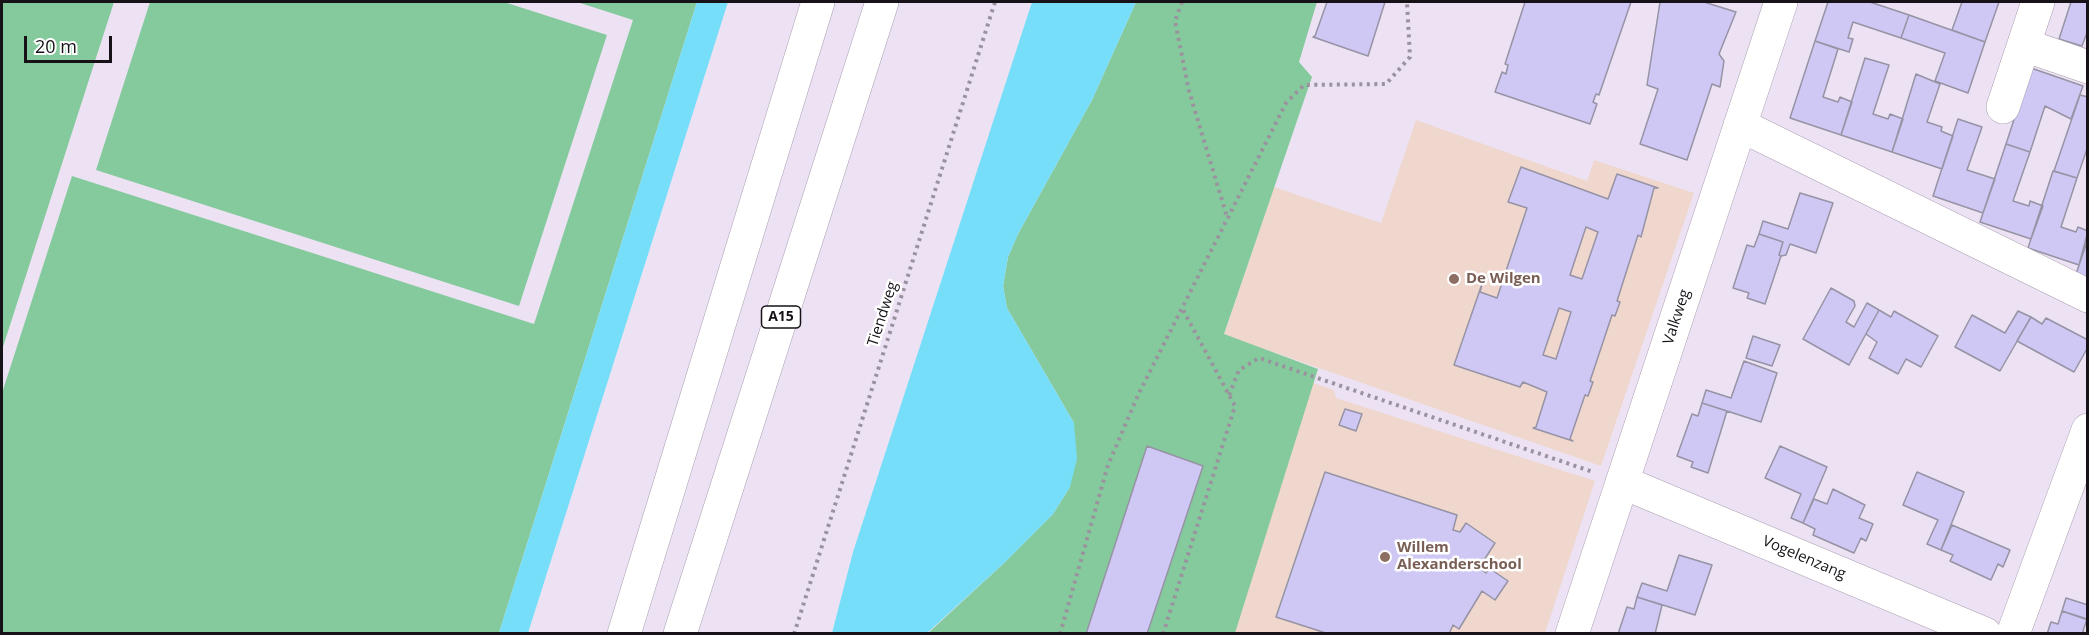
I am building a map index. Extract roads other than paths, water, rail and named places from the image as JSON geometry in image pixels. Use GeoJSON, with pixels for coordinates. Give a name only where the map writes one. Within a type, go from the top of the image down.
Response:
{"type":"FeatureCollection","features":[{"type":"Feature","properties":{"kind":"main road"},"geometry":{"type":"LineString","coordinates":[[624,633],[818,2]]}},
{"type":"Feature","properties":{"kind":"main road","name":"A15"},"geometry":{"type":"LineString","coordinates":[[680,633],[882,2]]}},
{"type":"Feature","properties":{"kind":"main road","name":"Valkweg"},"geometry":{"type":"LineString","coordinates":[[1572,633],[1781,2]]}},
{"type":"Feature","properties":{"kind":"main road"},"geometry":{"type":"LineString","coordinates":[[2003,107],[2038,2]]}},
{"type":"Feature","properties":{"kind":"main road"},"geometry":{"type":"LineString","coordinates":[[2024,45],[2088,67]]}},
{"type":"Feature","properties":{"kind":"main road"},"geometry":{"type":"LineString","coordinates":[[1740,125],[2088,296]]}},
{"type":"Feature","properties":{"kind":"main road"},"geometry":{"type":"LineString","coordinates":[[2013,633],[2088,430]]}},
{"type":"Feature","properties":{"kind":"main road","name":"Vogelenzang"},"geometry":{"type":"LineString","coordinates":[[1622,482],[1985,633]]}},
{"type":"Feature","properties":{"kind":"water"},"geometry":{"type":"Polygon","coordinates":[[[697,2],[728,2],[528,633],[499,633],[697,2]]]}},
{"type":"Feature","properties":{"kind":"water"},"geometry":{"type":"Polygon","coordinates":[[[1032,2],[1136,2],[1092,100],[1018,234],[1008,257],[1003,286],[1007,308],[1074,423],[1077,459],[1070,487],[1053,514],[1003,564],[927,633],[832,633],[853,552],[1032,2]]]}},
{"type":"Feature","properties":{"kind":"place","name":"De Wilgen"},"geometry":{"type":"Point","coordinates":[1454,279]}},
{"type":"Feature","properties":{"kind":"place","name":"Willem Alexanderschool"},"geometry":{"type":"Point","coordinates":[1385,557]}}]}
